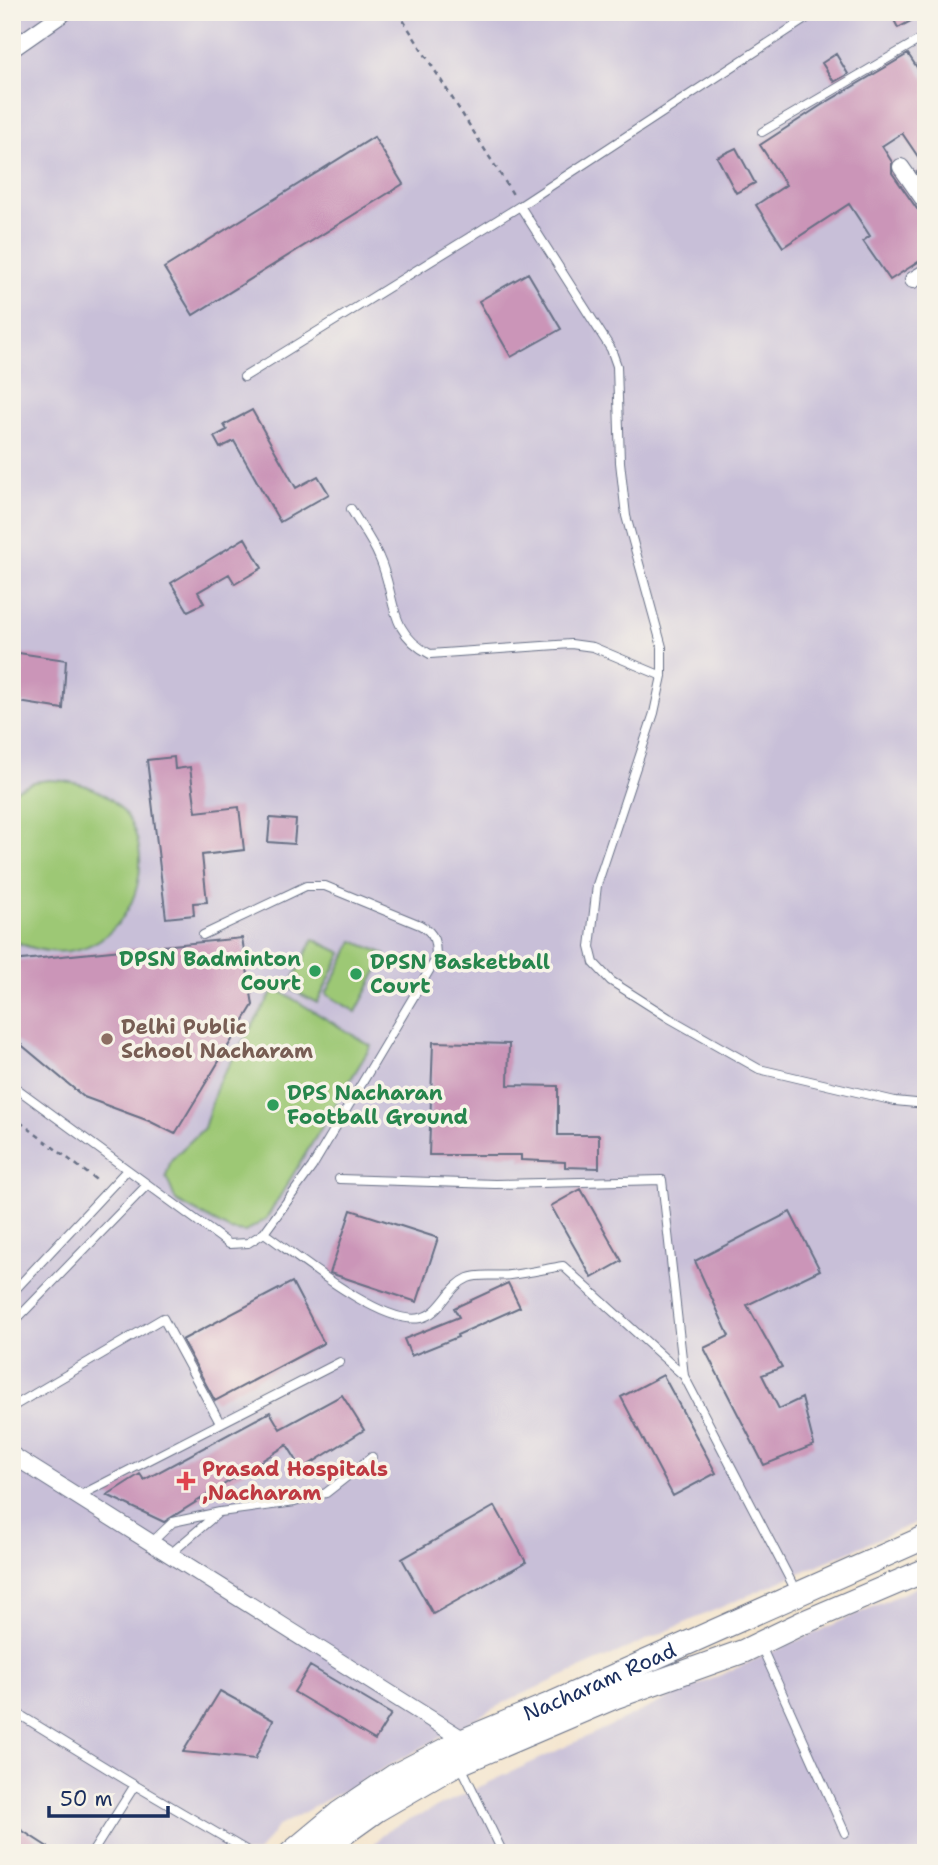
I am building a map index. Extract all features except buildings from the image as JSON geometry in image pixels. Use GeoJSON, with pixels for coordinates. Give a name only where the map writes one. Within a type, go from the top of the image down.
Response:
{"type":"FeatureCollection","features":[{"type":"Feature","properties":{"kind":"main road","name":"Nacharam Road"},"geometry":{"type":"LineString","coordinates":[[317,1853],[377,1810],[466,1753],[553,1703],[926,1537]]}},
{"type":"Feature","properties":{"kind":"main road","name":"Nacharam Road"},"geometry":{"type":"LineString","coordinates":[[291,1853],[339,1812],[394,1776],[466,1753],[744,1651],[926,1570]]}},
{"type":"Feature","properties":{"kind":"street"},"geometry":{"type":"LineString","coordinates":[[12,49],[65,12]]}},
{"type":"Feature","properties":{"kind":"street"},"geometry":{"type":"LineString","coordinates":[[901,167],[926,203]]}},
{"type":"Feature","properties":{"kind":"street"},"geometry":{"type":"LineString","coordinates":[[12,1455],[169,1555],[466,1753]]}},
{"type":"Feature","properties":{"kind":"lane"},"geometry":{"type":"LineString","coordinates":[[244,377],[520,206],[816,12]]}},
{"type":"Feature","properties":{"kind":"lane"},"geometry":{"type":"LineString","coordinates":[[762,132],[926,36]]}},
{"type":"Feature","properties":{"kind":"lane"},"geometry":{"type":"LineString","coordinates":[[520,206],[611,349],[617,366],[620,462],[626,516],[662,647],[662,676],[654,712],[597,885],[590,947],[594,962],[611,981],[669,1018],[759,1069],[895,1101],[926,1104]]}},
{"type":"Feature","properties":{"kind":"lane"},"geometry":{"type":"LineString","coordinates":[[351,509],[380,557],[401,631],[415,646],[430,654],[571,644],[593,646],[662,676]]}},
{"type":"Feature","properties":{"kind":"lane"},"geometry":{"type":"LineString","coordinates":[[12,1085],[229,1244],[248,1243],[264,1233],[312,1167],[436,959],[436,942],[430,931],[420,925],[325,886],[313,885],[203,935]]}},
{"type":"Feature","properties":{"kind":"lane"},"geometry":{"type":"LineString","coordinates":[[12,1293],[127,1170]]}},
{"type":"Feature","properties":{"kind":"lane"},"geometry":{"type":"LineString","coordinates":[[339,1179],[495,1184],[662,1180],[684,1376]]}},
{"type":"Feature","properties":{"kind":"lane"},"geometry":{"type":"LineString","coordinates":[[12,1324],[147,1185]]}},
{"type":"Feature","properties":{"kind":"lane"},"geometry":{"type":"LineString","coordinates":[[264,1233],[365,1303],[390,1315],[419,1319],[435,1312],[449,1292],[468,1277],[510,1275],[563,1266],[684,1376],[798,1594]]}},
{"type":"Feature","properties":{"kind":"lane"},"geometry":{"type":"LineString","coordinates":[[12,1407],[163,1318],[220,1423]]}},
{"type":"Feature","properties":{"kind":"lane"},"geometry":{"type":"LineString","coordinates":[[76,1497],[340,1362]]}},
{"type":"Feature","properties":{"kind":"lane"},"geometry":{"type":"LineString","coordinates":[[150,1543],[173,1522],[220,1512],[295,1502],[326,1493],[372,1457]]}},
{"type":"Feature","properties":{"kind":"lane"},"geometry":{"type":"LineString","coordinates":[[169,1555],[220,1512]]}},
{"type":"Feature","properties":{"kind":"lane"},"geometry":{"type":"LineString","coordinates":[[760,1644],[845,1833]]}},
{"type":"Feature","properties":{"kind":"lane"},"geometry":{"type":"LineString","coordinates":[[12,1710],[251,1853]]}},
{"type":"Feature","properties":{"kind":"lane"},"geometry":{"type":"LineString","coordinates":[[466,1753],[501,1849],[500,1853]]}},
{"type":"Feature","properties":{"kind":"lane"},"geometry":{"type":"LineString","coordinates":[[92,1853],[135,1785]]}},
{"type":"Feature","properties":{"kind":"path"},"geometry":{"type":"LineString","coordinates":[[398,12],[520,206]]}},
{"type":"Feature","properties":{"kind":"path"},"geometry":{"type":"LineString","coordinates":[[12,1116],[109,1190]]}},
{"type":"Feature","properties":{"kind":"shaded area"},"geometry":{"type":"Polygon","coordinates":[[[12,12],[926,12],[926,1518],[511,1699],[277,1827],[258,1853],[12,1853],[12,12]]]}},
{"type":"Feature","properties":{"kind":"shaded area"},"geometry":{"type":"Polygon","coordinates":[[[926,1583],[926,1853],[365,1853],[388,1830],[665,1700],[926,1583]]]}},
{"type":"Feature","properties":{"kind":"green space"},"geometry":{"type":"Polygon","coordinates":[[[49,780],[97,790],[126,815],[139,849],[137,885],[122,918],[95,942],[58,952],[12,940],[12,791],[34,782],[49,780]]]}},
{"type":"Feature","properties":{"kind":"green space","name":"DPSN Badminton Court"},"geometry":{"type":"Polygon","coordinates":[[[313,939],[342,953],[317,1003],[289,988],[313,939]]]}},
{"type":"Feature","properties":{"kind":"green space","name":"DPSN Basketball Court"},"geometry":{"type":"Polygon","coordinates":[[[353,941],[386,954],[356,1012],[326,994],[353,941]]]}},
{"type":"Feature","properties":{"kind":"green space","name":"DPS Nacharan Football Ground"},"geometry":{"type":"Polygon","coordinates":[[[275,988],[371,1046],[266,1219],[245,1232],[230,1230],[176,1201],[166,1176],[171,1160],[204,1128],[218,1083],[275,988]]]}},
{"type":"Feature","properties":{"kind":"place","name":"DPSN Badminton Court"},"geometry":{"type":"Point","coordinates":[315,971]}},
{"type":"Feature","properties":{"kind":"place","name":"DPSN Basketball Court"},"geometry":{"type":"Point","coordinates":[356,974]}},
{"type":"Feature","properties":{"kind":"place","name":"Delhi Public School Nacharam"},"geometry":{"type":"Point","coordinates":[107,1039]}},
{"type":"Feature","properties":{"kind":"place","name":"DPS Nacharan Football Ground"},"geometry":{"type":"Point","coordinates":[273,1105]}},
{"type":"Feature","properties":{"kind":"place","name":"Prasad Hospitals ,Nacharam"},"geometry":{"type":"Point","coordinates":[186,1481]}}]}
